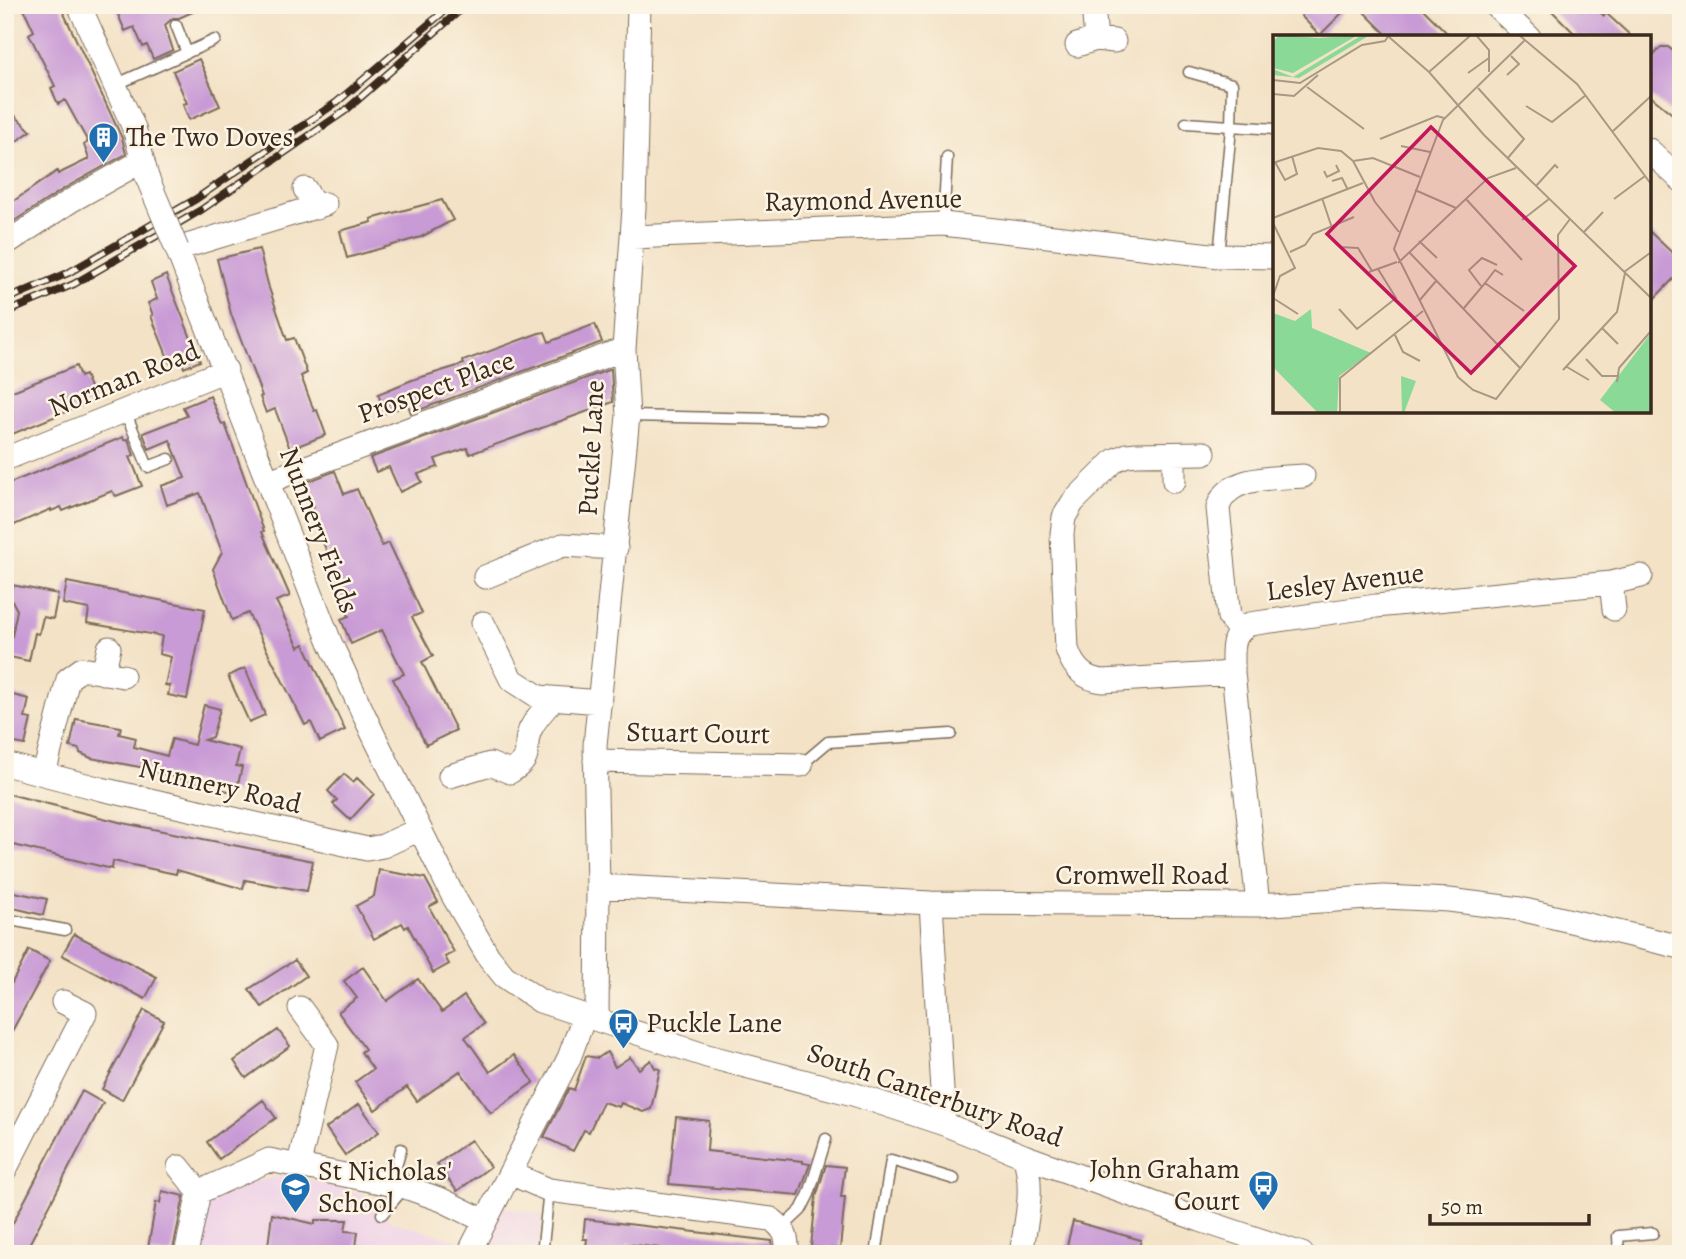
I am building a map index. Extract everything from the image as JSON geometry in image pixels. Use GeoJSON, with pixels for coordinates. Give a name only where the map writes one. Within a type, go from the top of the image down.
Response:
{"type":"FeatureCollection","features":[{"type":"Feature","properties":{"kind":"street","name":"Nunnery Fields"},"geometry":{"type":"LineString","coordinates":[[79,5],[134,128],[145,169],[226,370],[330,642],[452,894],[488,956],[504,976],[540,1001],[591,1018]]}},
{"type":"Feature","properties":{"kind":"street","name":"Puckle Lane"},"geometry":{"type":"LineString","coordinates":[[470,1250],[591,1018],[598,886],[595,761],[628,416],[624,349],[632,237],[639,5]]}},
{"type":"Feature","properties":{"kind":"street"},"geometry":{"type":"LineString","coordinates":[[1093,5],[1096,42]]}},
{"type":"Feature","properties":{"kind":"street"},"geometry":{"type":"LineString","coordinates":[[1495,5],[1526,35]]}},
{"type":"Feature","properties":{"kind":"street"},"geometry":{"type":"LineString","coordinates":[[1651,152],[1681,180]]}},
{"type":"Feature","properties":{"kind":"street"},"geometry":{"type":"LineString","coordinates":[[5,244],[72,200],[145,169]]}},
{"type":"Feature","properties":{"kind":"street"},"geometry":{"type":"LineString","coordinates":[[177,249],[315,200]]}},
{"type":"Feature","properties":{"kind":"street","name":"Raymond Avenue"},"geometry":{"type":"LineString","coordinates":[[632,237],[943,224],[1219,263],[1273,257]]}},
{"type":"Feature","properties":{"kind":"street","name":"Prospect Place"},"geometry":{"type":"LineString","coordinates":[[269,481],[624,349]]}},
{"type":"Feature","properties":{"kind":"street","name":"Norman Road"},"geometry":{"type":"LineString","coordinates":[[5,459],[226,370]]}},
{"type":"Feature","properties":{"kind":"street"},"geometry":{"type":"LineString","coordinates":[[1204,453],[1127,455],[1115,460],[1073,502],[1064,517],[1062,534],[1067,649],[1071,662],[1092,680],[1233,673]]}},
{"type":"Feature","properties":{"kind":"street"},"geometry":{"type":"LineString","coordinates":[[1174,454],[1174,481]]}},
{"type":"Feature","properties":{"kind":"street"},"geometry":{"type":"LineString","coordinates":[[1239,630],[1229,617],[1218,508],[1221,497],[1229,489],[1260,479],[1303,476]]}},
{"type":"Feature","properties":{"kind":"street"},"geometry":{"type":"LineString","coordinates":[[485,577],[563,545],[616,548]]}},
{"type":"Feature","properties":{"kind":"street","name":"Lesley Avenue"},"geometry":{"type":"LineString","coordinates":[[1258,905],[1233,673],[1234,639],[1239,630],[1250,624],[1376,606],[1611,583],[1641,576]]}},
{"type":"Feature","properties":{"kind":"street"},"geometry":{"type":"LineString","coordinates":[[1611,583],[1614,609]]}},
{"type":"Feature","properties":{"kind":"street"},"geometry":{"type":"LineString","coordinates":[[483,623],[512,679],[539,697],[600,702]]}},
{"type":"Feature","properties":{"kind":"street"},"geometry":{"type":"LineString","coordinates":[[44,774],[68,679],[82,669],[113,674],[109,648]]}},
{"type":"Feature","properties":{"kind":"street"},"geometry":{"type":"LineString","coordinates":[[450,776],[490,764],[510,772],[523,764],[528,749],[529,732],[554,699]]}},
{"type":"Feature","properties":{"kind":"street","name":"Stuart Court"},"geometry":{"type":"LineString","coordinates":[[595,761],[801,765]]}},
{"type":"Feature","properties":{"kind":"street","name":"Nunnery Road"},"geometry":{"type":"LineString","coordinates":[[5,764],[102,789],[367,849],[383,846],[420,829]]}},
{"type":"Feature","properties":{"kind":"street","name":"Cromwell Road"},"geometry":{"type":"LineString","coordinates":[[598,886],[931,904],[1258,905],[1384,897],[1450,900],[1520,909],[1681,947]]}},
{"type":"Feature","properties":{"kind":"street"},"geometry":{"type":"LineString","coordinates":[[931,904],[944,1124]]}},
{"type":"Feature","properties":{"kind":"street"},"geometry":{"type":"LineString","coordinates":[[5,1171],[85,1013],[63,1002]]}},
{"type":"Feature","properties":{"kind":"street"},"geometry":{"type":"LineString","coordinates":[[299,1164],[327,1045],[300,1008]]}},
{"type":"Feature","properties":{"kind":"street","name":"South Canterbury Road"},"geometry":{"type":"LineString","coordinates":[[591,1018],[707,1056],[853,1094],[944,1124],[1200,1220],[1302,1254]]}},
{"type":"Feature","properties":{"kind":"street"},"geometry":{"type":"LineString","coordinates":[[1021,1254],[1028,1208],[1029,1171],[1024,1156]]}},
{"type":"Feature","properties":{"kind":"street"},"geometry":{"type":"LineString","coordinates":[[199,1192],[269,1160],[398,1185],[442,1200],[485,1220]]}},
{"type":"Feature","properties":{"kind":"street"},"geometry":{"type":"LineString","coordinates":[[180,1167],[199,1192],[186,1254]]}},
{"type":"Feature","properties":{"kind":"street"},"geometry":{"type":"LineString","coordinates":[[510,1173],[549,1190],[771,1219],[782,1228],[788,1242],[787,1254]]}},
{"type":"Feature","properties":{"kind":"lane"},"geometry":{"type":"LineString","coordinates":[[176,25],[187,53]]}},
{"type":"Feature","properties":{"kind":"lane"},"geometry":{"type":"LineString","coordinates":[[115,85],[215,40]]}},
{"type":"Feature","properties":{"kind":"lane"},"geometry":{"type":"LineString","coordinates":[[1189,72],[1232,84],[1231,128],[1219,263]]}},
{"type":"Feature","properties":{"kind":"lane"},"geometry":{"type":"LineString","coordinates":[[1186,123],[1273,129]]}},
{"type":"Feature","properties":{"kind":"lane"},"geometry":{"type":"LineString","coordinates":[[943,224],[947,157]]}},
{"type":"Feature","properties":{"kind":"lane"},"geometry":{"type":"LineString","coordinates":[[125,411],[148,467],[169,459]]}},
{"type":"Feature","properties":{"kind":"lane"},"geometry":{"type":"LineString","coordinates":[[628,416],[821,420]]}},
{"type":"Feature","properties":{"kind":"lane"},"geometry":{"type":"LineString","coordinates":[[801,765],[828,742],[951,734]]}},
{"type":"Feature","properties":{"kind":"lane"},"geometry":{"type":"LineString","coordinates":[[5,919],[65,930]]}},
{"type":"Feature","properties":{"kind":"lane"},"geometry":{"type":"LineString","coordinates":[[782,1228],[801,1210],[809,1194],[826,1139]]}},
{"type":"Feature","properties":{"kind":"lane"},"geometry":{"type":"LineString","coordinates":[[382,1214],[398,1185],[401,1149]]}},
{"type":"Feature","properties":{"kind":"lane"},"geometry":{"type":"LineString","coordinates":[[876,1254],[891,1160],[954,1179]]}},
{"type":"Feature","properties":{"kind":"lane"},"geometry":{"type":"LineString","coordinates":[[542,1254],[549,1190]]}},
{"type":"Feature","properties":{"kind":"lane"},"geometry":{"type":"LineString","coordinates":[[1619,1254],[1618,1236],[1653,1233]]}},
{"type":"Feature","properties":{"kind":"shaded area","name":"St Nicholas' School"},"geometry":{"type":"Polygon","coordinates":[[[289,1174],[365,1194],[373,1207],[393,1222],[457,1240],[479,1250],[502,1206],[542,1215],[537,1254],[201,1254],[208,1201],[252,1182],[289,1174]]]}},
{"type":"Feature","properties":{"kind":"building"},"geometry":{"type":"Polygon","coordinates":[[[22,5],[60,5],[122,138],[126,154],[65,188],[5,227],[5,207],[57,171],[58,174],[89,159],[84,145],[88,142],[65,100],[58,104],[51,88],[55,86],[29,34],[34,31],[22,5]]]}},
{"type":"Feature","properties":{"kind":"building"},"geometry":{"type":"Polygon","coordinates":[[[114,5],[208,5],[173,18],[165,25],[173,50],[153,59],[147,45],[143,47],[134,27],[125,31],[114,5]]]}},
{"type":"Feature","properties":{"kind":"building"},"geometry":{"type":"Polygon","coordinates":[[[1311,5],[1350,5],[1320,35],[1301,16],[1311,5]]]}},
{"type":"Feature","properties":{"kind":"building"},"geometry":{"type":"Polygon","coordinates":[[[1357,5],[1419,5],[1449,35],[1387,35],[1357,5]]]}},
{"type":"Feature","properties":{"kind":"building"},"geometry":{"type":"Polygon","coordinates":[[[1546,5],[1593,5],[1630,35],[1576,35],[1546,5]]]}},
{"type":"Feature","properties":{"kind":"building"},"geometry":{"type":"Polygon","coordinates":[[[1661,47],[1668,47],[1681,57],[1681,121],[1651,97],[1651,59],[1661,47]]]}},
{"type":"Feature","properties":{"kind":"building"},"geometry":{"type":"Polygon","coordinates":[[[199,59],[220,106],[189,120],[183,104],[187,103],[173,71],[199,59]]]}},
{"type":"Feature","properties":{"kind":"building"},"geometry":{"type":"Polygon","coordinates":[[[5,106],[31,131],[5,149],[5,106]]]}},
{"type":"Feature","properties":{"kind":"building"},"geometry":{"type":"Polygon","coordinates":[[[442,200],[453,220],[421,237],[347,258],[340,231],[372,222],[371,219],[442,200]]]}},
{"type":"Feature","properties":{"kind":"building"},"geometry":{"type":"Polygon","coordinates":[[[1651,233],[1681,261],[1681,271],[1651,302],[1651,233]]]}},
{"type":"Feature","properties":{"kind":"building"},"geometry":{"type":"Polygon","coordinates":[[[259,249],[287,340],[294,338],[307,373],[301,376],[326,435],[290,449],[275,409],[266,413],[231,314],[217,259],[259,249]]]}},
{"type":"Feature","properties":{"kind":"building"},"geometry":{"type":"Polygon","coordinates":[[[166,275],[200,361],[184,368],[181,359],[170,363],[148,303],[157,299],[151,282],[166,275]]]}},
{"type":"Feature","properties":{"kind":"building"},"geometry":{"type":"Polygon","coordinates":[[[595,324],[602,342],[411,413],[408,405],[385,413],[378,394],[464,364],[463,361],[539,333],[545,332],[549,342],[595,324]]]}},
{"type":"Feature","properties":{"kind":"building"},"geometry":{"type":"Polygon","coordinates":[[[76,366],[80,377],[85,375],[95,400],[5,437],[5,394],[76,366]]]}},
{"type":"Feature","properties":{"kind":"building"},"geometry":{"type":"Polygon","coordinates":[[[611,369],[613,402],[470,454],[467,448],[435,459],[438,467],[418,474],[422,482],[400,492],[389,467],[376,472],[370,458],[611,369]]]}},
{"type":"Feature","properties":{"kind":"building"},"geometry":{"type":"Polygon","coordinates":[[[210,396],[222,425],[225,424],[264,531],[262,532],[290,596],[276,601],[299,647],[304,644],[345,730],[320,742],[311,722],[305,725],[248,613],[232,620],[213,569],[222,552],[200,493],[167,505],[161,486],[185,478],[170,440],[149,449],[143,433],[187,416],[183,407],[210,396]]]}},
{"type":"Feature","properties":{"kind":"building"},"geometry":{"type":"Polygon","coordinates":[[[123,437],[124,440],[128,439],[134,455],[130,457],[142,486],[116,496],[112,491],[63,511],[61,507],[51,509],[5,529],[5,485],[123,437]]]}},
{"type":"Feature","properties":{"kind":"building"},"geometry":{"type":"Polygon","coordinates":[[[335,471],[344,494],[357,489],[382,546],[389,543],[422,613],[412,617],[433,656],[422,662],[456,730],[426,745],[393,679],[404,674],[382,630],[351,644],[341,619],[349,616],[334,580],[338,578],[309,509],[314,507],[304,483],[335,471]]]}},
{"type":"Feature","properties":{"kind":"building"},"geometry":{"type":"Polygon","coordinates":[[[67,582],[205,609],[187,699],[168,695],[170,686],[165,685],[171,657],[159,654],[162,636],[87,623],[89,609],[63,604],[67,582]]]}},
{"type":"Feature","properties":{"kind":"building"},"geometry":{"type":"Polygon","coordinates":[[[12,585],[58,594],[53,619],[43,617],[39,634],[35,633],[29,661],[5,656],[5,634],[12,636],[17,610],[10,597],[12,585]]]}},
{"type":"Feature","properties":{"kind":"building"},"geometry":{"type":"Polygon","coordinates":[[[245,668],[265,715],[249,722],[228,676],[245,668]]]}},
{"type":"Feature","properties":{"kind":"building"},"geometry":{"type":"Polygon","coordinates":[[[5,693],[29,699],[25,718],[31,719],[25,745],[5,741],[5,693]]]}},
{"type":"Feature","properties":{"kind":"building"},"geometry":{"type":"Polygon","coordinates":[[[204,705],[220,709],[212,737],[204,740],[240,749],[236,766],[242,767],[236,793],[144,770],[145,768],[91,758],[80,753],[79,749],[70,747],[76,719],[121,727],[119,734],[136,738],[134,747],[167,756],[172,739],[194,745],[204,705]]]}},
{"type":"Feature","properties":{"kind":"building"},"geometry":{"type":"Polygon","coordinates":[[[344,774],[353,782],[357,778],[374,794],[350,820],[333,804],[337,800],[328,791],[344,774]]]}},
{"type":"Feature","properties":{"kind":"building"},"geometry":{"type":"Polygon","coordinates":[[[5,793],[123,823],[313,861],[307,891],[245,880],[243,889],[177,870],[176,874],[113,861],[112,869],[5,843],[5,793]]]}},
{"type":"Feature","properties":{"kind":"building"},"geometry":{"type":"Polygon","coordinates":[[[379,870],[425,878],[438,902],[429,907],[454,952],[445,957],[449,964],[433,973],[408,926],[405,928],[402,923],[374,939],[356,906],[374,896],[379,870]]]}},
{"type":"Feature","properties":{"kind":"building"},"geometry":{"type":"Polygon","coordinates":[[[5,890],[47,899],[43,915],[5,906],[5,890]]]}},
{"type":"Feature","properties":{"kind":"building"},"geometry":{"type":"Polygon","coordinates":[[[74,934],[157,977],[145,999],[62,955],[74,934]]]}},
{"type":"Feature","properties":{"kind":"building"},"geometry":{"type":"Polygon","coordinates":[[[29,950],[50,961],[5,1044],[5,996],[29,950]]]}},
{"type":"Feature","properties":{"kind":"building"},"geometry":{"type":"Polygon","coordinates":[[[295,960],[306,976],[262,1007],[249,989],[295,960]]]}},
{"type":"Feature","properties":{"kind":"building"},"geometry":{"type":"Polygon","coordinates":[[[363,967],[387,1001],[418,979],[442,1012],[464,996],[484,1024],[465,1037],[490,1072],[514,1055],[534,1082],[491,1113],[460,1071],[417,1101],[407,1087],[375,1110],[355,1082],[373,1069],[361,1052],[365,1049],[338,1012],[357,998],[344,981],[363,967]]]}},
{"type":"Feature","properties":{"kind":"building"},"geometry":{"type":"Polygon","coordinates":[[[144,1010],[164,1021],[122,1100],[102,1089],[144,1010]]]}},
{"type":"Feature","properties":{"kind":"building"},"geometry":{"type":"Polygon","coordinates":[[[278,1030],[290,1046],[246,1078],[234,1061],[278,1030]]]}},
{"type":"Feature","properties":{"kind":"building"},"geometry":{"type":"Polygon","coordinates":[[[607,1052],[615,1067],[630,1057],[639,1069],[651,1060],[655,1068],[660,1069],[651,1109],[643,1112],[621,1103],[619,1107],[603,1102],[589,1132],[584,1130],[573,1151],[544,1137],[569,1088],[574,1090],[586,1056],[598,1058],[607,1052]]]}},
{"type":"Feature","properties":{"kind":"building"},"geometry":{"type":"Polygon","coordinates":[[[82,1091],[103,1103],[24,1254],[5,1254],[5,1238],[82,1091]]]}},
{"type":"Feature","properties":{"kind":"building"},"geometry":{"type":"Polygon","coordinates":[[[263,1100],[276,1118],[219,1159],[207,1142],[263,1100]]]}},
{"type":"Feature","properties":{"kind":"building"},"geometry":{"type":"Polygon","coordinates":[[[359,1104],[379,1132],[345,1155],[326,1128],[359,1104]]]}},
{"type":"Feature","properties":{"kind":"building"},"geometry":{"type":"Polygon","coordinates":[[[676,1117],[709,1121],[707,1151],[810,1164],[799,1195],[669,1184],[676,1117]]]}},
{"type":"Feature","properties":{"kind":"building"},"geometry":{"type":"Polygon","coordinates":[[[471,1140],[490,1167],[457,1191],[437,1164],[471,1140]]]}},
{"type":"Feature","properties":{"kind":"building"},"geometry":{"type":"Polygon","coordinates":[[[826,1165],[845,1167],[841,1197],[845,1197],[840,1249],[811,1247],[816,1197],[826,1165]]]}},
{"type":"Feature","properties":{"kind":"building"},"geometry":{"type":"Polygon","coordinates":[[[162,1191],[184,1196],[172,1254],[147,1254],[156,1202],[160,1203],[162,1191]]]}},
{"type":"Feature","properties":{"kind":"building"},"geometry":{"type":"Polygon","coordinates":[[[272,1214],[315,1224],[315,1220],[347,1220],[345,1231],[358,1232],[355,1254],[267,1254],[272,1214]]]}},
{"type":"Feature","properties":{"kind":"building"},"geometry":{"type":"Polygon","coordinates":[[[585,1219],[772,1241],[773,1254],[659,1254],[660,1248],[628,1244],[627,1254],[585,1254],[585,1219]]]}},
{"type":"Feature","properties":{"kind":"building"},"geometry":{"type":"Polygon","coordinates":[[[1073,1221],[1141,1240],[1137,1254],[1065,1254],[1073,1221]]]}},
{"type":"Feature","properties":{"kind":"railway"},"geometry":{"type":"LineString","coordinates":[[5,313],[74,284],[201,210],[345,111],[466,5]]}},
{"type":"Feature","properties":{"kind":"railway"},"geometry":{"type":"LineString","coordinates":[[5,300],[68,273],[196,199],[337,102],[442,13]]}},
{"type":"Feature","properties":{"kind":"place","name":"The Two Doves"},"geometry":{"type":"Point","coordinates":[103,164]}},
{"type":"Feature","properties":{"kind":"place","name":"Puckle Lane"},"geometry":{"type":"Point","coordinates":[623,1050]}},
{"type":"Feature","properties":{"kind":"place","name":"John Graham Court"},"geometry":{"type":"Point","coordinates":[1263,1212]}},
{"type":"Feature","properties":{"kind":"place","name":"St Nicholas' School"},"geometry":{"type":"Point","coordinates":[295,1214]}}]}
